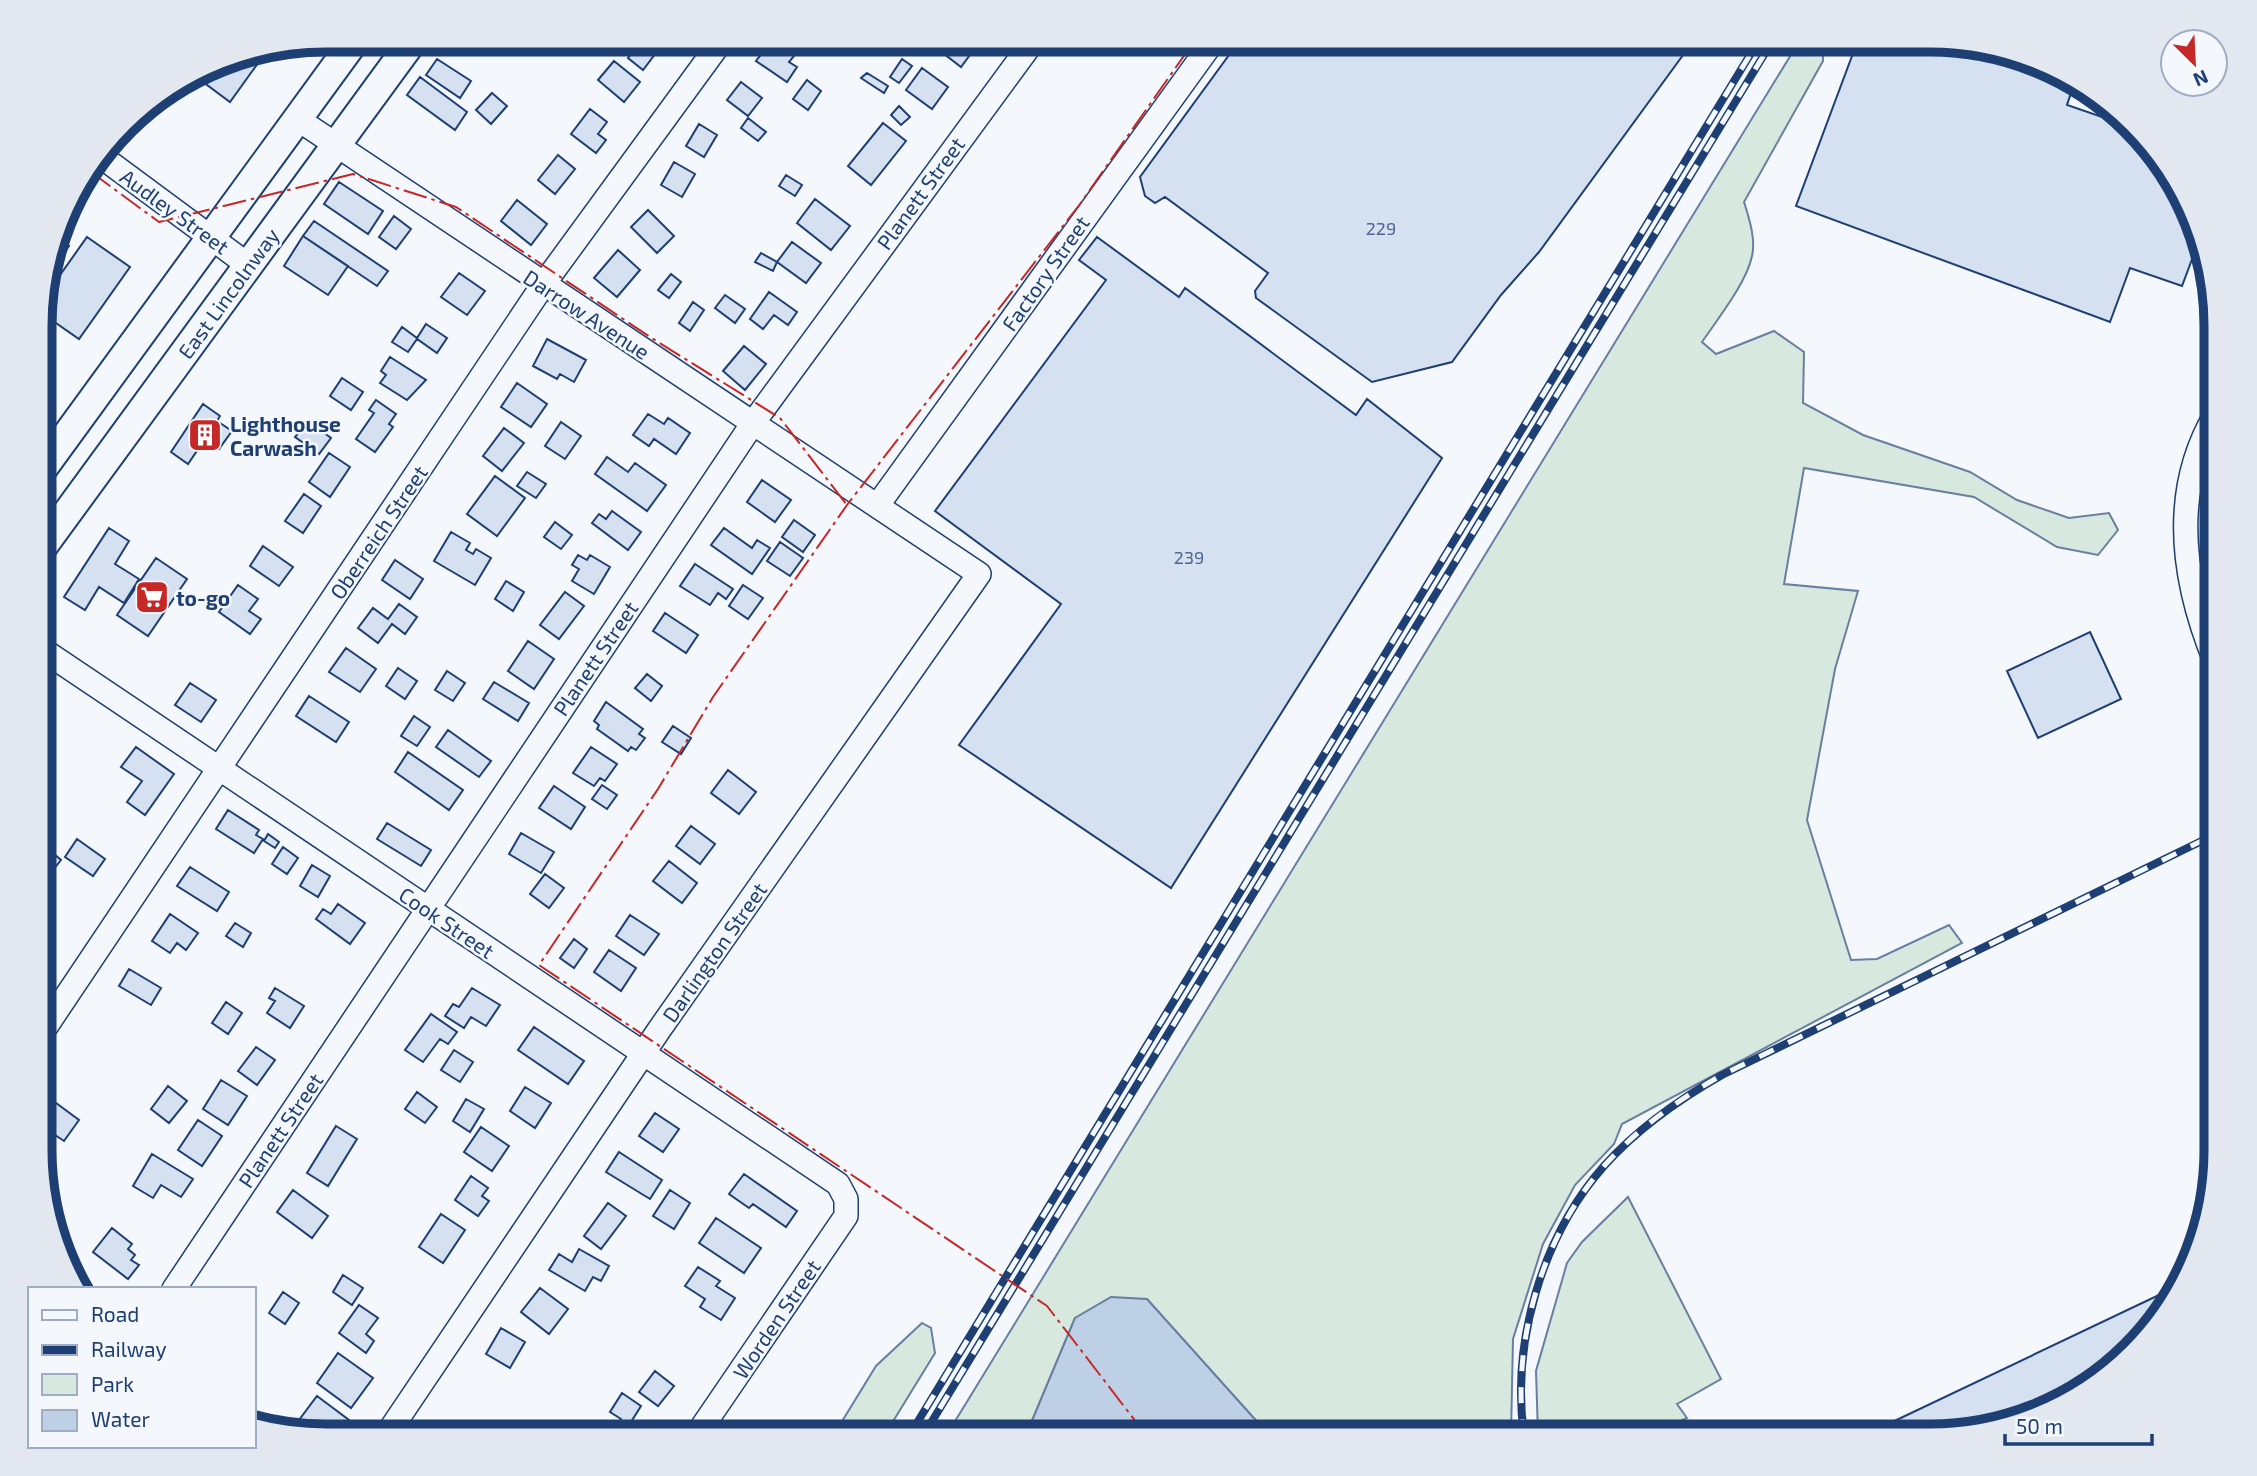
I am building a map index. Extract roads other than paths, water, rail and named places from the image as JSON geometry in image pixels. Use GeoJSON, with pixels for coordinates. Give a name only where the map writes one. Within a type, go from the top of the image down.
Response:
{"type":"FeatureCollection","features":[{"type":"Feature","properties":{"kind":"main road"},"geometry":{"type":"LineString","coordinates":[[52,456],[347,52]]}},
{"type":"Feature","properties":{"kind":"main road","name":"East Lincolnway"},"geometry":{"type":"LineString","coordinates":[[52,534],[404,52]]}},
{"type":"Feature","properties":{"kind":"street","name":"Oberreich Street"},"geometry":{"type":"LineString","coordinates":[[52,1018],[543,285],[713,52]]}},
{"type":"Feature","properties":{"kind":"street","name":"Planett Street"},"geometry":{"type":"LineString","coordinates":[[175,1287],[753,423],[1025,52]]}},
{"type":"Feature","properties":{"kind":"street","name":"Factory Street"},"geometry":{"type":"LineString","coordinates":[[877,506],[1205,52]]}},
{"type":"Feature","properties":{"kind":"street","name":"Darrow Avenue"},"geometry":{"type":"LineString","coordinates":[[299,120],[335,147],[877,506]]}},
{"type":"Feature","properties":{"kind":"street","name":"Audley Street"},"geometry":{"type":"LineString","coordinates":[[108,161],[248,265]]}},
{"type":"Feature","properties":{"kind":"street"},"geometry":{"type":"LineString","coordinates":[[2204,440],[2195,459],[2184,541],[2189,582],[2204,634]]}},
{"type":"Feature","properties":{"kind":"street","name":"Darlington Street"},"geometry":{"type":"LineString","coordinates":[[394,1424],[645,1053],[979,574],[877,506]]}},
{"type":"Feature","properties":{"kind":"street","name":"Cook Street"},"geometry":{"type":"LineString","coordinates":[[52,656],[838,1184],[846,1199]]}},
{"type":"Feature","properties":{"kind":"street","name":"Worden Street"},"geometry":{"type":"LineString","coordinates":[[704,1424],[846,1216],[846,1199]]}},
{"type":"Feature","properties":{"kind":"water"},"geometry":{"type":"Polygon","coordinates":[[[1111,1297],[1147,1299],[1259,1424],[1031,1424],[1075,1318],[1111,1297]]]}},
{"type":"Feature","properties":{"kind":"railway"},"geometry":{"type":"LineString","coordinates":[[916,1424],[1752,52]]}},
{"type":"Feature","properties":{"kind":"railway"},"geometry":{"type":"LineString","coordinates":[[930,1424],[1766,52]]}},
{"type":"Feature","properties":{"kind":"railway"},"geometry":{"type":"LineString","coordinates":[[1523,1424],[1522,1364],[1527,1328],[1548,1258],[1582,1194],[1604,1166],[1631,1139],[1674,1105],[1722,1075],[2204,840]]}},
{"type":"Feature","properties":{"kind":"place","name":"Lighthouse Carwash"},"geometry":{"type":"Point","coordinates":[205,435]}},
{"type":"Feature","properties":{"kind":"place","name":"to-go"},"geometry":{"type":"Point","coordinates":[152,597]}}]}
